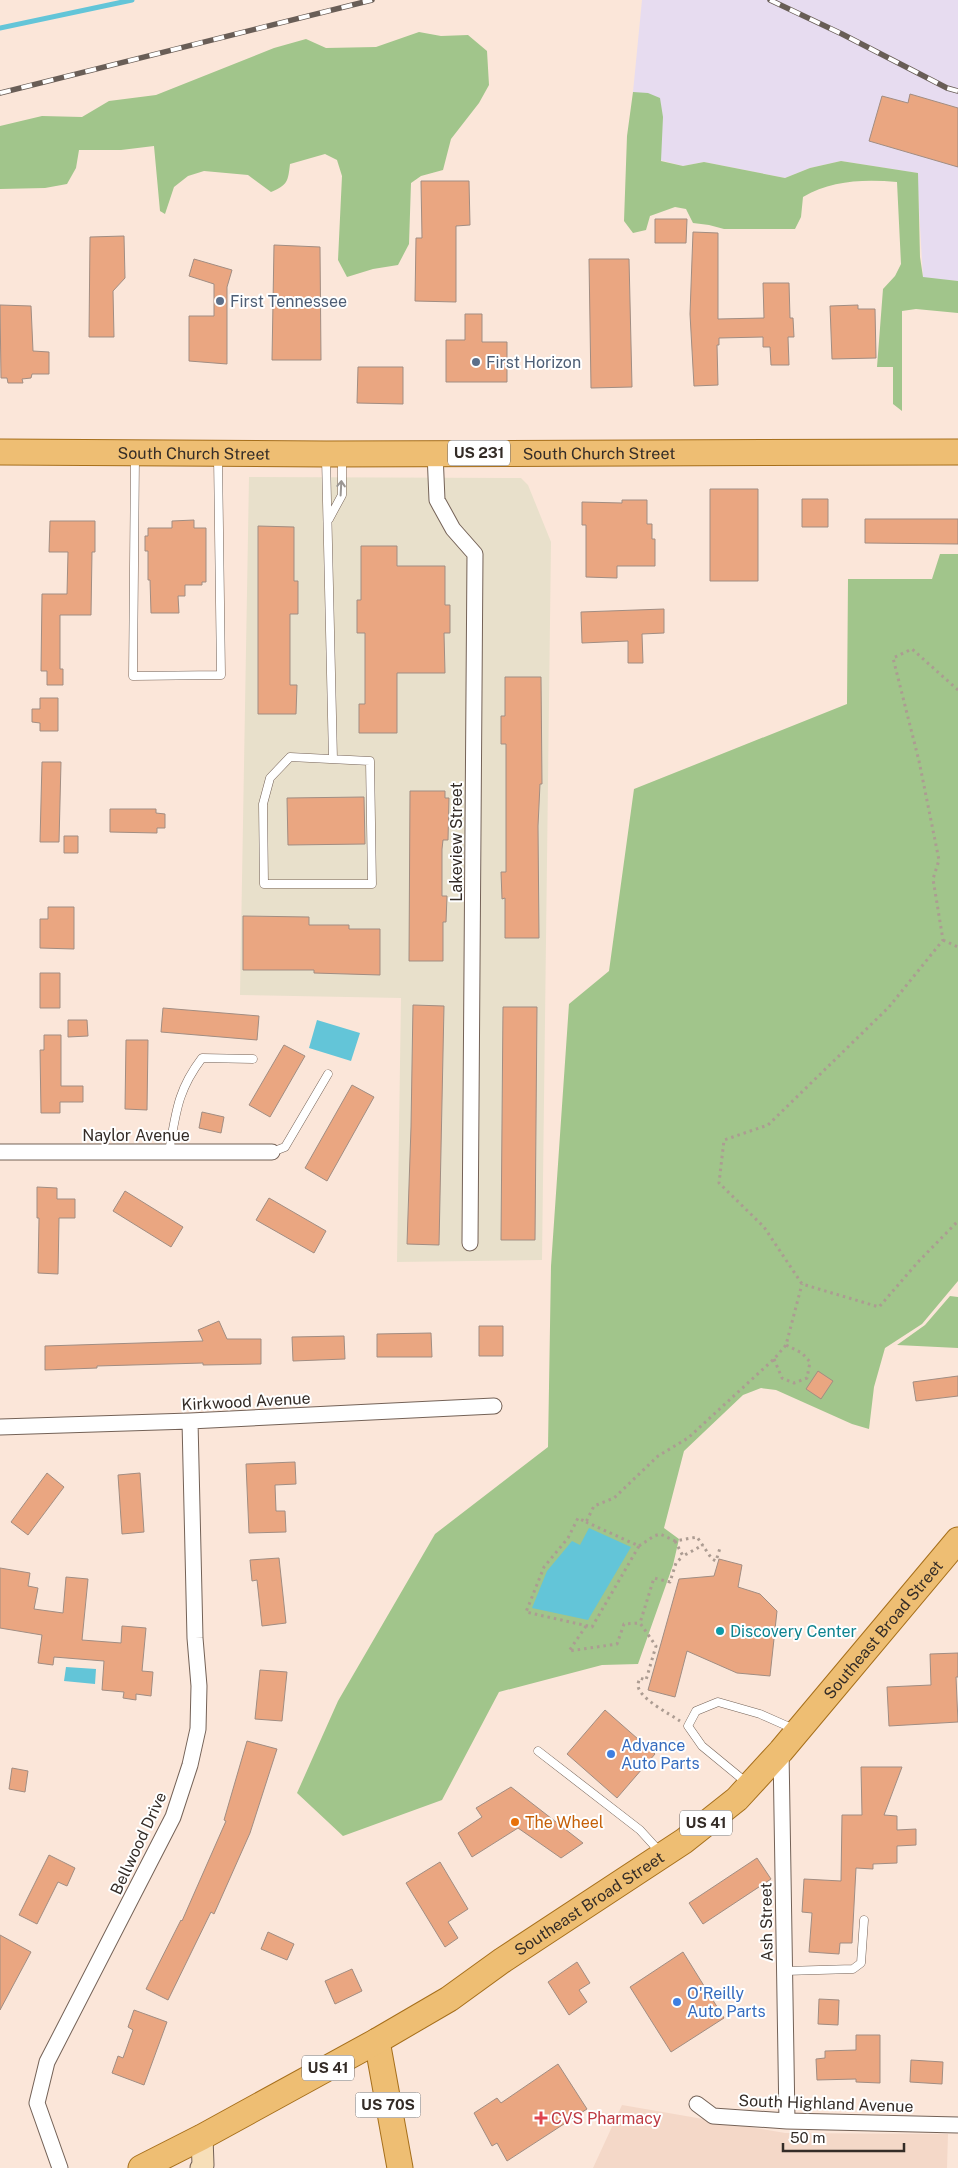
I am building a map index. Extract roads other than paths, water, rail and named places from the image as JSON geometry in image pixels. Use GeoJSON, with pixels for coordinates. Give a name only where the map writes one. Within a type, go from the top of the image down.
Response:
{"type":"FeatureCollection","features":[{"type":"Feature","properties":{"kind":"main road","name":"South Church Street"},"geometry":{"type":"LineString","coordinates":[[0,452],[958,452]]}},
{"type":"Feature","properties":{"kind":"main road","name":"Southeast Broad Street"},"geometry":{"type":"LineString","coordinates":[[141,2168],[202,2137],[377,2041],[449,1998],[503,1960],[663,1855],[737,1798],[781,1751],[958,1540]]}},
{"type":"Feature","properties":{"kind":"main road","name":"US 70S"},"geometry":{"type":"LineString","coordinates":[[377,2041],[400,2168]]}},
{"type":"Feature","properties":{"kind":"main road"},"geometry":{"type":"LineString","coordinates":[[201,2168],[203,2165],[202,2137]]}},
{"type":"Feature","properties":{"kind":"street","name":"Lakeview Street"},"geometry":{"type":"LineString","coordinates":[[435,452],[437,500],[453,529],[475,554],[470,1244]]}},
{"type":"Feature","properties":{"kind":"street","name":"Naylor Avenue"},"geometry":{"type":"LineString","coordinates":[[0,1152],[272,1152]]}},
{"type":"Feature","properties":{"kind":"street","name":"Kirkwood Avenue"},"geometry":{"type":"LineString","coordinates":[[0,1427],[190,1421],[494,1406]]}},
{"type":"Feature","properties":{"kind":"street","name":"Bellwood Drive"},"geometry":{"type":"LineString","coordinates":[[60,2168],[37,2103],[47,2062],[173,1817],[190,1765],[198,1729],[199,1686],[195,1638],[190,1421]]}},
{"type":"Feature","properties":{"kind":"street","name":"Ash Street"},"geometry":{"type":"LineString","coordinates":[[781,1751],[787,2121]]}},
{"type":"Feature","properties":{"kind":"street","name":"South Highland Avenue"},"geometry":{"type":"LineString","coordinates":[[697,2104],[713,2116],[787,2121],[958,2125]]}},
{"type":"Feature","properties":{"kind":"lane"},"geometry":{"type":"LineString","coordinates":[[135,452],[133,676],[221,675],[218,452]]}},
{"type":"Feature","properties":{"kind":"lane"},"geometry":{"type":"LineString","coordinates":[[333,759],[328,521],[334,453]]}},
{"type":"Feature","properties":{"kind":"lane"},"geometry":{"type":"LineString","coordinates":[[328,521],[342,495],[334,453]]}},
{"type":"Feature","properties":{"kind":"lane"},"geometry":{"type":"LineString","coordinates":[[290,757],[333,759],[370,761],[372,884],[264,884],[263,804],[270,778],[290,757]]}},
{"type":"Feature","properties":{"kind":"lane"},"geometry":{"type":"LineString","coordinates":[[169,1152],[177,1104],[188,1077],[202,1058],[253,1059]]}},
{"type":"Feature","properties":{"kind":"lane"},"geometry":{"type":"LineString","coordinates":[[272,1152],[285,1147],[328,1074]]}},
{"type":"Feature","properties":{"kind":"lane"},"geometry":{"type":"LineString","coordinates":[[749,1785],[702,1746],[688,1726],[696,1711],[718,1702],[760,1714],[798,1730]]}},
{"type":"Feature","properties":{"kind":"lane"},"geometry":{"type":"LineString","coordinates":[[538,1751],[640,1830],[663,1855]]}},
{"type":"Feature","properties":{"kind":"lane"},"geometry":{"type":"LineString","coordinates":[[785,1971],[853,1969],[861,1963],[864,1920]]}},
{"type":"Feature","properties":{"kind":"water"},"geometry":{"type":"Polygon","coordinates":[[[317,1020],[360,1033],[351,1061],[309,1048],[317,1020]]]}},
{"type":"Feature","properties":{"kind":"water"},"geometry":{"type":"Polygon","coordinates":[[[589,1528],[631,1547],[588,1620],[532,1608],[547,1571],[572,1541],[580,1545],[589,1528]]]}},
{"type":"Feature","properties":{"kind":"water"},"geometry":{"type":"Polygon","coordinates":[[[66,1667],[96,1669],[95,1684],[64,1681],[66,1667]]]}},
{"type":"Feature","properties":{"kind":"waterway"},"geometry":{"type":"LineString","coordinates":[[0,28],[132,0]]}},
{"type":"Feature","properties":{"kind":"railway"},"geometry":{"type":"LineString","coordinates":[[0,93],[372,0]]}},
{"type":"Feature","properties":{"kind":"railway"},"geometry":{"type":"LineString","coordinates":[[770,0],[842,34],[947,88],[958,91]]}},
{"type":"Feature","properties":{"kind":"place","name":"First Tennessee"},"geometry":{"type":"Point","coordinates":[220,301]}},
{"type":"Feature","properties":{"kind":"place","name":"First Horizon"},"geometry":{"type":"Point","coordinates":[476,362]}},
{"type":"Feature","properties":{"kind":"place","name":"Discovery Center"},"geometry":{"type":"Point","coordinates":[720,1631]}},
{"type":"Feature","properties":{"kind":"place","name":"Advance Auto Parts"},"geometry":{"type":"Point","coordinates":[611,1754]}},
{"type":"Feature","properties":{"kind":"place","name":"The Wheel"},"geometry":{"type":"Point","coordinates":[515,1822]}},
{"type":"Feature","properties":{"kind":"place","name":"O'Reilly Auto Parts"},"geometry":{"type":"Point","coordinates":[677,2002]}},
{"type":"Feature","properties":{"kind":"place","name":"CVS Pharmacy"},"geometry":{"type":"Point","coordinates":[541,2118]}}]}
